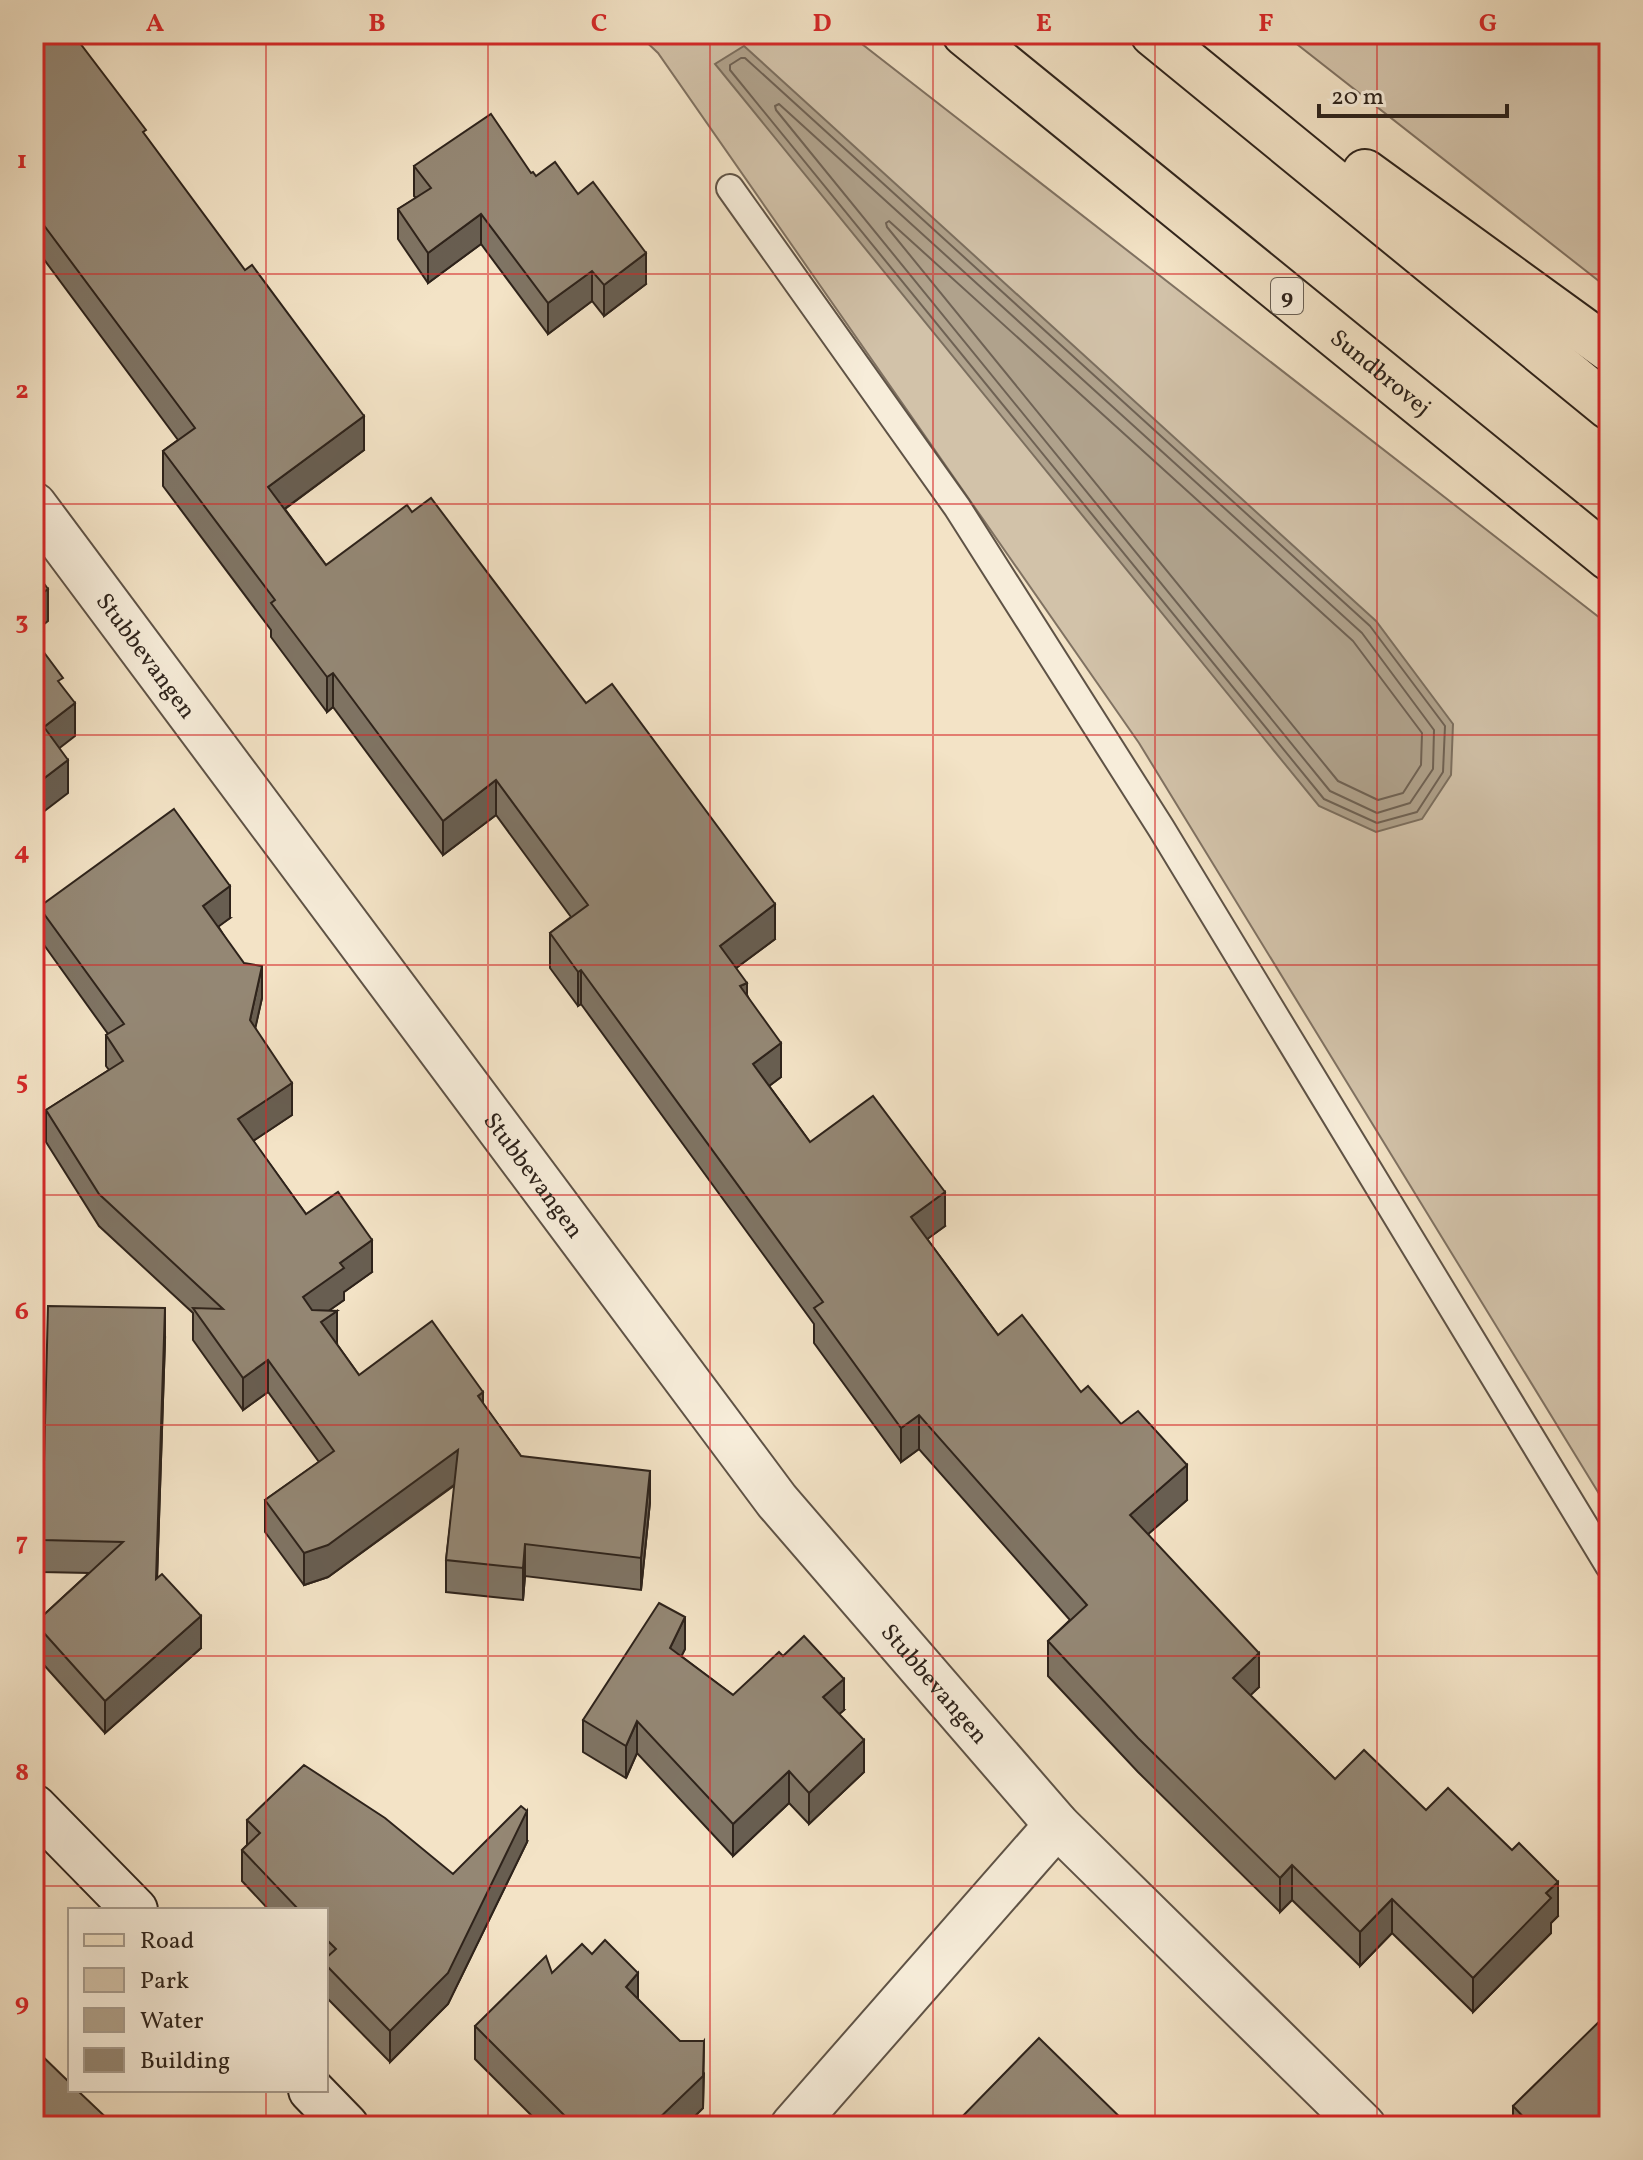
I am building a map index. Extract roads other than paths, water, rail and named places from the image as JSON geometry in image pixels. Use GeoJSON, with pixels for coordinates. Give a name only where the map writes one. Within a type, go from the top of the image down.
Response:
{"type":"FeatureCollection","features":[{"type":"Feature","properties":{"kind":"main road","name":"Sundbrovej"},"geometry":{"type":"LineString","coordinates":[[965,34],[1609,558]]}},
{"type":"Feature","properties":{"kind":"main road"},"geometry":{"type":"LineString","coordinates":[[1153,34],[1609,407]]}},
{"type":"Feature","properties":{"kind":"main road"},"geometry":{"type":"LineString","coordinates":[[1174,34],[1609,349]]}},
{"type":"Feature","properties":{"kind":"street","name":"Stubbevangen"},"geometry":{"type":"LineString","coordinates":[[34,505],[777,1501],[1057,1825],[1363,2126]]}},
{"type":"Feature","properties":{"kind":"street"},"geometry":{"type":"LineString","coordinates":[[34,1807],[133,1908]]}},
{"type":"Feature","properties":{"kind":"street"},"geometry":{"type":"LineString","coordinates":[[793,2126],[1057,1825]]}},
{"type":"Feature","properties":{"kind":"street"},"geometry":{"type":"LineString","coordinates":[[313,2092],[346,2126]]}},
{"type":"Feature","properties":{"kind":"lane"},"geometry":{"type":"LineString","coordinates":[[730,188],[957,507],[1170,841],[1609,1566]]}},
{"type":"Feature","properties":{"kind":"water"},"geometry":{"type":"Polygon","coordinates":[[[744,46],[1376,621],[1453,724],[1451,775],[1422,819],[1376,832],[1319,806],[715,64],[744,46]]]}}]}
